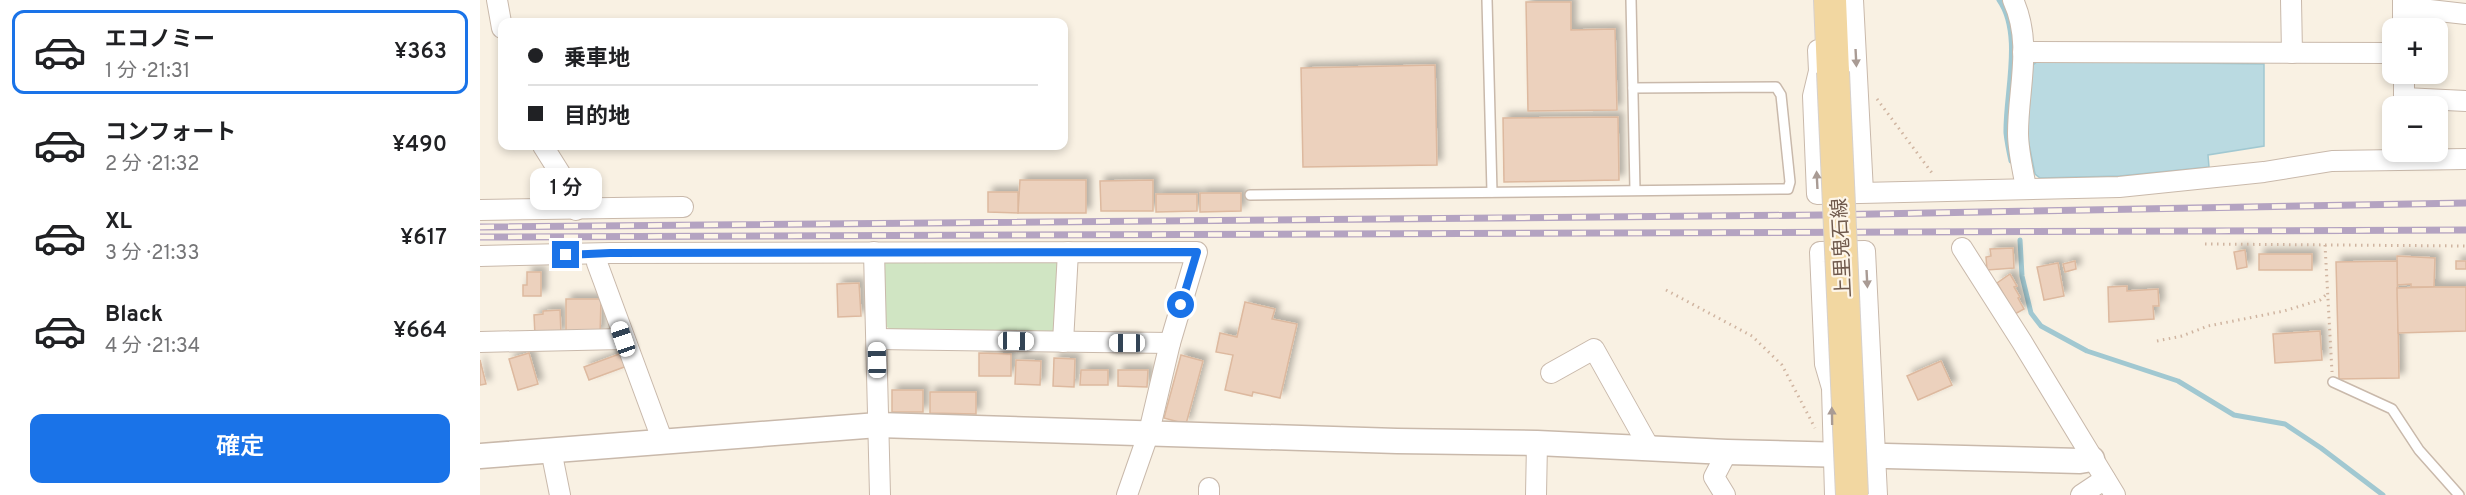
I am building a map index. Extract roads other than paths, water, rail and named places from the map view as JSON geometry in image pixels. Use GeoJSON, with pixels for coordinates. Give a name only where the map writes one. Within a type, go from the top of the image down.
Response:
{"type":"FeatureCollection","features":[{"type":"Feature","properties":{"kind":"main road","name":"上里鬼石線"},"geometry":{"type":"LineString","coordinates":[[1830,0],[1845,76],[1852,495]]}},
{"type":"Feature","properties":{"kind":"street"},"geometry":{"type":"LineString","coordinates":[[497,0],[500,18]]}},
{"type":"Feature","properties":{"kind":"street"},"geometry":{"type":"LineString","coordinates":[[1815,0],[1819,71],[1813,96],[1817,194],[2119,187],[2264,172],[2332,161],[2382,158]]}},
{"type":"Feature","properties":{"kind":"street"},"geometry":{"type":"LineString","coordinates":[[1853,0],[1845,76],[1863,192]]}},
{"type":"Feature","properties":{"kind":"street"},"geometry":{"type":"LineString","coordinates":[[2013,0],[2022,18],[2024,52],[2018,134],[2026,188]]}},
{"type":"Feature","properties":{"kind":"street"},"geometry":{"type":"LineString","coordinates":[[2291,0],[2292,53]]}},
{"type":"Feature","properties":{"kind":"street"},"geometry":{"type":"LineString","coordinates":[[2403,3],[2466,14]]}},
{"type":"Feature","properties":{"kind":"street"},"geometry":{"type":"LineString","coordinates":[[2024,52],[2382,53]]}},
{"type":"Feature","properties":{"kind":"street"},"geometry":{"type":"LineString","coordinates":[[2448,101],[2466,100]]}},
{"type":"Feature","properties":{"kind":"street"},"geometry":{"type":"LineString","coordinates":[[546,150],[570,189],[576,210]]}},
{"type":"Feature","properties":{"kind":"street"},"geometry":{"type":"LineString","coordinates":[[2448,158],[2466,159]]}},
{"type":"Feature","properties":{"kind":"street"},"geometry":{"type":"LineString","coordinates":[[480,210],[683,207]]}},
{"type":"Feature","properties":{"kind":"street"},"geometry":{"type":"LineString","coordinates":[[1962,248],[2110,487],[2080,495]]}},
{"type":"Feature","properties":{"kind":"street"},"geometry":{"type":"LineString","coordinates":[[1835,495],[1825,454],[1832,388],[1825,364],[1820,252],[1865,251],[1877,495]]}},
{"type":"Feature","properties":{"kind":"street"},"geometry":{"type":"LineString","coordinates":[[874,252],[880,495]]}},
{"type":"Feature","properties":{"kind":"street"},"geometry":{"type":"LineString","coordinates":[[480,256],[874,252],[1197,252],[1170,343],[1149,432],[1126,495]]}},
{"type":"Feature","properties":{"kind":"street"},"geometry":{"type":"LineString","coordinates":[[1063,342],[1068,252]]}},
{"type":"Feature","properties":{"kind":"street"},"geometry":{"type":"LineString","coordinates":[[597,254],[597,263],[623,339],[663,442]]}},
{"type":"Feature","properties":{"kind":"street"},"geometry":{"type":"LineString","coordinates":[[480,342],[623,339]]}},
{"type":"Feature","properties":{"kind":"street"},"geometry":{"type":"LineString","coordinates":[[877,339],[1170,343]]}},
{"type":"Feature","properties":{"kind":"street"},"geometry":{"type":"LineString","coordinates":[[1551,373],[1594,349],[1650,448]]}},
{"type":"Feature","properties":{"kind":"street"},"geometry":{"type":"LineString","coordinates":[[480,456],[878,425],[1397,441],[1537,443],[1727,452],[2092,459]]}},
{"type":"Feature","properties":{"kind":"street"},"geometry":{"type":"LineString","coordinates":[[1536,495],[1537,443]]}},
{"type":"Feature","properties":{"kind":"street"},"geometry":{"type":"LineString","coordinates":[[551,450],[560,495]]}},
{"type":"Feature","properties":{"kind":"street"},"geometry":{"type":"LineString","coordinates":[[1725,495],[1714,477],[1727,452]]}},
{"type":"Feature","properties":{"kind":"lane"},"geometry":{"type":"LineString","coordinates":[[1487,0],[1492,192]]}},
{"type":"Feature","properties":{"kind":"lane"},"geometry":{"type":"LineString","coordinates":[[1631,0],[1635,190]]}},
{"type":"Feature","properties":{"kind":"lane"},"geometry":{"type":"LineString","coordinates":[[1250,195],[1788,189],[1790,182],[1781,95],[1776,87],[1633,88]]}},
{"type":"Feature","properties":{"kind":"lane"},"geometry":{"type":"LineString","coordinates":[[2333,382],[2392,409],[2419,450],[2459,495]]}},
{"type":"Feature","properties":{"kind":"water"},"geometry":{"type":"Polygon","coordinates":[[[2038,61],[2264,64],[2264,146],[2208,155],[2209,167],[2120,176],[2040,178],[2035,174],[2027,134],[2033,65],[2038,61]]]}},
{"type":"Feature","properties":{"kind":"waterway"},"geometry":{"type":"LineString","coordinates":[[1999,0],[2010,30],[2011,65],[2006,133],[2011,161]]}},
{"type":"Feature","properties":{"kind":"waterway"},"geometry":{"type":"LineString","coordinates":[[2020,240],[2022,276],[2031,313],[2041,326],[2087,351],[2178,381],[2234,415],[2285,424],[2383,495]]}},
{"type":"Feature","properties":{"kind":"railway"},"geometry":{"type":"LineString","coordinates":[[480,227],[1821,215],[2466,203]]}},
{"type":"Feature","properties":{"kind":"railway"},"geometry":{"type":"LineString","coordinates":[[480,237],[2466,230]]}}]}
